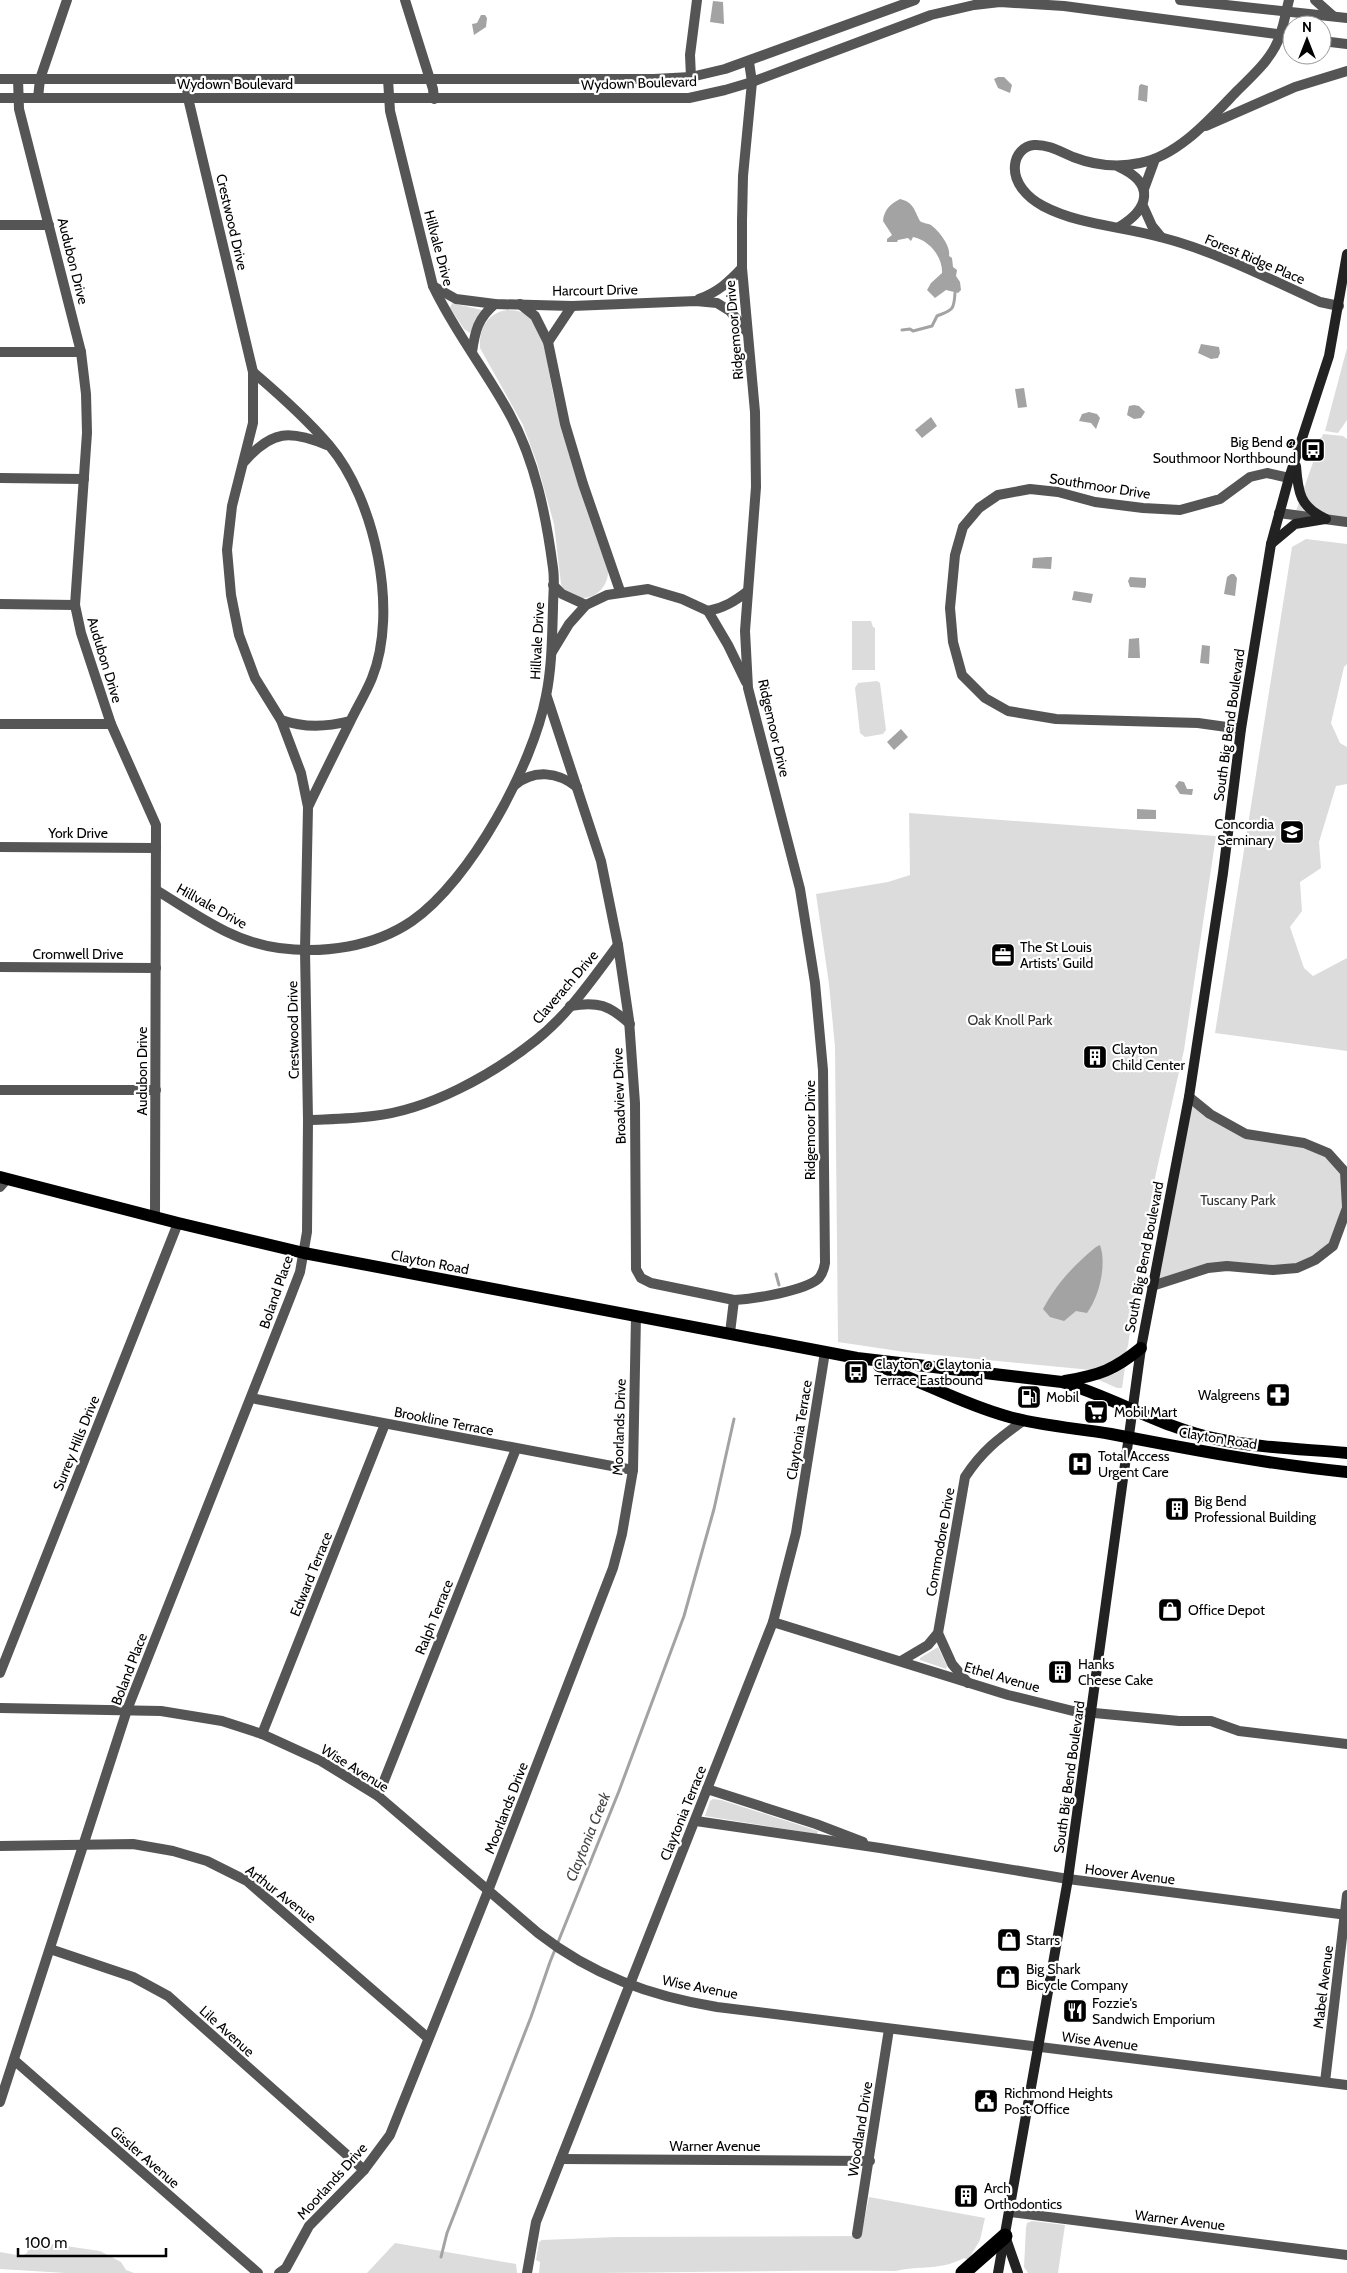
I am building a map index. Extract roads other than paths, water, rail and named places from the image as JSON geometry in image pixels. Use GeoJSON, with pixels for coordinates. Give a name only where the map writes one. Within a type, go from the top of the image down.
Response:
{"type":"FeatureCollection","features":[{"type":"Feature","properties":{"kind":"highway"},"geometry":{"type":"LineString","coordinates":[[963,2273],[1005,2236]]}},
{"type":"Feature","properties":{"kind":"main road","name":"South Big Bend Boulevard"},"geometry":{"type":"LineString","coordinates":[[998,2273],[1040,2047],[1068,1880],[1141,1348],[1189,1097],[1223,873],[1241,729],[1271,544],[1329,356],[1347,254]]}},
{"type":"Feature","properties":{"kind":"main road"},"geometry":{"type":"LineString","coordinates":[[1296,458],[1298,488],[1303,502],[1308,509],[1326,519]]}},
{"type":"Feature","properties":{"kind":"main road"},"geometry":{"type":"LineString","coordinates":[[1271,544],[1295,524],[1326,519]]}},
{"type":"Feature","properties":{"kind":"main road","name":"Clayton Road"},"geometry":{"type":"LineString","coordinates":[[2,1181],[304,1253],[730,1334],[858,1358],[1062,1382],[1090,1390],[1184,1430],[1217,1439],[1347,1453]]}},
{"type":"Feature","properties":{"kind":"main road"},"geometry":{"type":"LineString","coordinates":[[1062,1382],[1091,1376],[1120,1365],[1141,1348]]}},
{"type":"Feature","properties":{"kind":"main road","name":"Clayton Road"},"geometry":{"type":"LineString","coordinates":[[858,1358],[915,1378],[988,1410],[1023,1421],[1130,1438],[1218,1455],[1347,1472]]}},
{"type":"Feature","properties":{"kind":"main road"},"geometry":{"type":"LineString","coordinates":[[1005,2236],[1018,2273]]}},
{"type":"Feature","properties":{"kind":"street"},"geometry":{"type":"LineString","coordinates":[[38,98],[40,79],[67,0]]}},
{"type":"Feature","properties":{"kind":"street"},"geometry":{"type":"LineString","coordinates":[[405,0],[430,79],[434,99]]}},
{"type":"Feature","properties":{"kind":"street"},"geometry":{"type":"LineString","coordinates":[[691,77],[690,55],[697,0]]}},
{"type":"Feature","properties":{"kind":"street","name":"Wydown Boulevard"},"geometry":{"type":"LineString","coordinates":[[0,79],[654,80],[691,77],[749,62],[915,0]]}},
{"type":"Feature","properties":{"kind":"street"},"geometry":{"type":"LineString","coordinates":[[1180,0],[1347,18]]}},
{"type":"Feature","properties":{"kind":"street","name":"Forest Ridge Place"},"geometry":{"type":"LineString","coordinates":[[1202,127],[1253,75],[1270,54],[1280,34],[1289,0]]}},
{"type":"Feature","properties":{"kind":"street"},"geometry":{"type":"LineString","coordinates":[[1315,0],[1333,16]]}},
{"type":"Feature","properties":{"kind":"street","name":"Wydown Boulevard"},"geometry":{"type":"LineString","coordinates":[[0,98],[689,98],[752,82],[931,16],[974,5],[1000,2],[1064,6],[1280,34]]}},
{"type":"Feature","properties":{"kind":"street"},"geometry":{"type":"LineString","coordinates":[[1332,42],[1347,44]]}},
{"type":"Feature","properties":{"kind":"street","name":"Ridgemoor Drive"},"geometry":{"type":"LineString","coordinates":[[734,1300],[753,1298],[807,1285],[818,1279],[823,1272],[824,1263],[823,1070],[815,983],[800,889],[748,688],[745,631],[754,529],[756,478],[754,412],[742,268],[743,176],[752,82],[749,62]]}},
{"type":"Feature","properties":{"kind":"street","name":"Forest Ridge Place"},"geometry":{"type":"LineString","coordinates":[[1339,306],[1320,302],[1214,254],[1161,237],[1073,219],[1042,206],[1025,192],[1016,180],[1015,170],[1020,152],[1028,146],[1035,145],[1052,148],[1076,158],[1118,166],[1155,159],[1202,127],[1295,87],[1347,71]]}},
{"type":"Feature","properties":{"kind":"street","name":"Audubon Drive"},"geometry":{"type":"LineString","coordinates":[[18,79],[18,98],[81,352],[86,394],[84,479],[75,605],[81,633],[111,724],[156,825],[155,1217]]}},
{"type":"Feature","properties":{"kind":"street","name":"Crestwood Drive"},"geometry":{"type":"LineString","coordinates":[[186,79],[188,98],[253,372],[253,423],[232,506],[227,550],[230,590],[239,635],[252,670],[281,720],[301,774],[308,807],[305,950],[308,1232],[304,1253]]}},
{"type":"Feature","properties":{"kind":"street","name":"Hillvale Drive"},"geometry":{"type":"LineString","coordinates":[[156,890],[234,937],[281,948],[305,950],[347,947],[392,933],[412,921],[430,906],[473,855],[514,786],[541,717],[552,653],[553,585],[551,554],[530,458],[510,414],[472,352],[445,313],[433,286],[388,98],[388,79]]}},
{"type":"Feature","properties":{"kind":"street"},"geometry":{"type":"LineString","coordinates":[[1155,159],[1144,189],[1143,206],[1152,226],[1161,237]]}},
{"type":"Feature","properties":{"kind":"street","name":"Forest Ridge Place"},"geometry":{"type":"LineString","coordinates":[[1118,166],[1135,177],[1144,189]]}},
{"type":"Feature","properties":{"kind":"street"},"geometry":{"type":"LineString","coordinates":[[1119,227],[1134,217],[1143,206]]}},
{"type":"Feature","properties":{"kind":"street"},"geometry":{"type":"LineString","coordinates":[[0,225],[49,225]]}},
{"type":"Feature","properties":{"kind":"street","name":"Harcourt Drive"},"geometry":{"type":"LineString","coordinates":[[696,301],[715,293],[742,268]]}},
{"type":"Feature","properties":{"kind":"street","name":"Harcourt Drive"},"geometry":{"type":"LineString","coordinates":[[433,286],[456,298],[495,304],[572,306],[696,301],[717,303],[730,311],[747,332]]}},
{"type":"Feature","properties":{"kind":"street"},"geometry":{"type":"LineString","coordinates":[[472,352],[476,327],[484,313],[495,304]]}},
{"type":"Feature","properties":{"kind":"street"},"geometry":{"type":"LineString","coordinates":[[520,304],[535,316],[548,342],[565,424],[583,484],[620,592]]}},
{"type":"Feature","properties":{"kind":"street"},"geometry":{"type":"LineString","coordinates":[[548,342],[572,306]]}},
{"type":"Feature","properties":{"kind":"street"},"geometry":{"type":"LineString","coordinates":[[0,352],[81,352]]}},
{"type":"Feature","properties":{"kind":"street","name":"Crestwood Drive"},"geometry":{"type":"LineString","coordinates":[[253,372],[292,406],[330,446],[355,486],[374,534],[383,595],[382,638],[372,677],[308,807]]}},
{"type":"Feature","properties":{"kind":"street","name":"Crestwood Drive"},"geometry":{"type":"LineString","coordinates":[[244,462],[260,444],[276,436],[296,435],[330,446]]}},
{"type":"Feature","properties":{"kind":"street","name":"Southmoor Drive"},"geometry":{"type":"LineString","coordinates":[[1241,729],[1198,723],[1056,719],[1010,711],[984,698],[962,674],[953,642],[950,608],[955,555],[963,527],[979,508],[998,495],[1030,489],[1058,492],[1095,502],[1180,510],[1220,499],[1250,478],[1267,473],[1290,478]]}},
{"type":"Feature","properties":{"kind":"street"},"geometry":{"type":"LineString","coordinates":[[0,478],[84,479]]}},
{"type":"Feature","properties":{"kind":"street"},"geometry":{"type":"LineString","coordinates":[[1279,513],[1347,522]]}},
{"type":"Feature","properties":{"kind":"street"},"geometry":{"type":"LineString","coordinates":[[553,585],[572,600],[586,605]]}},
{"type":"Feature","properties":{"kind":"street"},"geometry":{"type":"LineString","coordinates":[[552,653],[569,624],[586,605],[607,595],[648,588],[682,599],[708,612],[728,645],[748,688]]}},
{"type":"Feature","properties":{"kind":"street"},"geometry":{"type":"LineString","coordinates":[[708,612],[720,609],[748,592]]}},
{"type":"Feature","properties":{"kind":"street"},"geometry":{"type":"LineString","coordinates":[[0,604],[75,605]]}},
{"type":"Feature","properties":{"kind":"street","name":"Broadview Drive"},"geometry":{"type":"LineString","coordinates":[[546,696],[601,861],[618,945],[630,1024],[635,1103],[636,1269],[642,1278],[652,1283],[734,1300]]}},
{"type":"Feature","properties":{"kind":"street"},"geometry":{"type":"LineString","coordinates":[[281,720],[298,725],[318,727],[350,721]]}},
{"type":"Feature","properties":{"kind":"street"},"geometry":{"type":"LineString","coordinates":[[0,724],[111,724]]}},
{"type":"Feature","properties":{"kind":"street"},"geometry":{"type":"LineString","coordinates":[[514,786],[527,777],[544,774],[560,777],[578,788]]}},
{"type":"Feature","properties":{"kind":"street","name":"York Drive"},"geometry":{"type":"LineString","coordinates":[[0,847],[156,848]]}},
{"type":"Feature","properties":{"kind":"street","name":"Claverach Drive"},"geometry":{"type":"LineString","coordinates":[[308,1120],[374,1116],[418,1105],[471,1083],[537,1039],[570,1006],[618,945]]}},
{"type":"Feature","properties":{"kind":"street","name":"Cromwell Drive"},"geometry":{"type":"LineString","coordinates":[[0,967],[156,968]]}},
{"type":"Feature","properties":{"kind":"street"},"geometry":{"type":"LineString","coordinates":[[570,1006],[590,1003],[606,1007],[616,1012],[630,1024]]}},
{"type":"Feature","properties":{"kind":"street"},"geometry":{"type":"LineString","coordinates":[[0,1090],[156,1090]]}},
{"type":"Feature","properties":{"kind":"street"},"geometry":{"type":"LineString","coordinates":[[1152,1286],[1208,1268],[1227,1266],[1273,1270],[1297,1268],[1315,1260],[1333,1246],[1347,1207],[1345,1172],[1328,1153],[1304,1143],[1246,1134],[1210,1114],[1189,1097]]}},
{"type":"Feature","properties":{"kind":"street","name":"Surrey Hills Drive"},"geometry":{"type":"LineString","coordinates":[[0,1673],[178,1223]]}},
{"type":"Feature","properties":{"kind":"street","name":"Boland Place"},"geometry":{"type":"LineString","coordinates":[[0,2102],[128,1710],[300,1272],[304,1253]]}},
{"type":"Feature","properties":{"kind":"street"},"geometry":{"type":"LineString","coordinates":[[730,1334],[734,1300]]}},
{"type":"Feature","properties":{"kind":"street","name":"Moorlands Drive"},"geometry":{"type":"LineString","coordinates":[[283,2271],[309,2226],[364,2170],[390,2135],[488,1892],[612,1568],[622,1534],[633,1470],[636,1316]]}},
{"type":"Feature","properties":{"kind":"street","name":"Claytonia Terrace"},"geometry":{"type":"LineString","coordinates":[[527,2273],[536,2222],[628,1985],[696,1821],[773,1622],[796,1533],[825,1352]]}},
{"type":"Feature","properties":{"kind":"street","name":"Brookline Terrace"},"geometry":{"type":"LineString","coordinates":[[251,1398],[633,1470]]}},
{"type":"Feature","properties":{"kind":"street","name":"Commodore Drive"},"geometry":{"type":"LineString","coordinates":[[938,1633],[965,1478],[977,1458],[992,1442],[1023,1421]]}},
{"type":"Feature","properties":{"kind":"street","name":"Edward Terrace"},"geometry":{"type":"LineString","coordinates":[[262,1734],[385,1424]]}},
{"type":"Feature","properties":{"kind":"street","name":"Ralph Terrace"},"geometry":{"type":"LineString","coordinates":[[378,1796],[516,1449]]}},
{"type":"Feature","properties":{"kind":"street","name":"Ethel Avenue"},"geometry":{"type":"LineString","coordinates":[[773,1622],[968,1683],[1073,1711],[1180,1721],[1211,1721],[1239,1731],[1347,1744]]}},
{"type":"Feature","properties":{"kind":"street"},"geometry":{"type":"LineString","coordinates":[[901,1661],[928,1645],[938,1633],[952,1664],[968,1683]]}},
{"type":"Feature","properties":{"kind":"street","name":"Wise Avenue"},"geometry":{"type":"LineString","coordinates":[[0,1708],[128,1710],[190,1714],[222,1721],[262,1734],[321,1761],[378,1796],[488,1892],[562,1951],[595,1971],[628,1985],[691,2003],[1347,2085]]}},
{"type":"Feature","properties":{"kind":"street","name":"Hoover Avenue"},"geometry":{"type":"LineString","coordinates":[[708,1789],[816,1824],[880,1848]]}},
{"type":"Feature","properties":{"kind":"street","name":"Hoover Avenue"},"geometry":{"type":"LineString","coordinates":[[696,1821],[880,1848],[1068,1880],[1346,1915]]}},
{"type":"Feature","properties":{"kind":"street","name":"Arthur Avenue"},"geometry":{"type":"LineString","coordinates":[[0,1846],[133,1844],[173,1851],[207,1861],[247,1881],[428,2038]]}},
{"type":"Feature","properties":{"kind":"street","name":"Mabel Avenue"},"geometry":{"type":"LineString","coordinates":[[1325,2082],[1347,1895]]}},
{"type":"Feature","properties":{"kind":"street","name":"Lile Avenue"},"geometry":{"type":"LineString","coordinates":[[50,1949],[134,1977],[168,1996],[364,2170]]}},
{"type":"Feature","properties":{"kind":"street","name":"Woodland Drive"},"geometry":{"type":"LineString","coordinates":[[856,2234],[870,2161],[889,2029]]}},
{"type":"Feature","properties":{"kind":"street","name":"Gissler Avenue"},"geometry":{"type":"LineString","coordinates":[[14,2060],[258,2273]]}},
{"type":"Feature","properties":{"kind":"street","name":"Warner Avenue"},"geometry":{"type":"LineString","coordinates":[[561,2159],[870,2161]]}},
{"type":"Feature","properties":{"kind":"street","name":"Warner Avenue"},"geometry":{"type":"LineString","coordinates":[[1010,2212],[1347,2255]]}},
{"type":"Feature","properties":{"kind":"waterway"},"geometry":{"type":"LineString","coordinates":[[902,330],[910,329],[913,331],[932,326],[937,316],[953,307],[955,293]]}},
{"type":"Feature","properties":{"kind":"waterway"},"geometry":{"type":"LineString","coordinates":[[776,1274],[779,1285]]}},
{"type":"Feature","properties":{"kind":"waterway","name":"Claytonia Creek"},"geometry":{"type":"LineString","coordinates":[[441,2257],[447,2233],[531,2017],[550,1962],[619,1791],[684,1616],[714,1509],[734,1419]]}},
{"type":"Feature","properties":{"kind":"place","name":"Big Bend @ Southmoor Northbound"},"geometry":{"type":"Point","coordinates":[1313,450]}},
{"type":"Feature","properties":{"kind":"place","name":"Concordia Seminary"},"geometry":{"type":"Point","coordinates":[1292,832]}},
{"type":"Feature","properties":{"kind":"place","name":"The St Louis Artists' Guild"},"geometry":{"type":"Point","coordinates":[1003,955]}},
{"type":"Feature","properties":{"kind":"place","name":"Clayton Child Center"},"geometry":{"type":"Point","coordinates":[1095,1057]}},
{"type":"Feature","properties":{"kind":"place","name":"Clayton @ Claytonia Terrace Eastbound"},"geometry":{"type":"Point","coordinates":[856,1372]}},
{"type":"Feature","properties":{"kind":"place","name":"Walgreens"},"geometry":{"type":"Point","coordinates":[1278,1395]}},
{"type":"Feature","properties":{"kind":"place","name":"Mobil"},"geometry":{"type":"Point","coordinates":[1029,1397]}},
{"type":"Feature","properties":{"kind":"place","name":"Mobil Mart"},"geometry":{"type":"Point","coordinates":[1096,1412]}},
{"type":"Feature","properties":{"kind":"place","name":"Total Access Urgent Care"},"geometry":{"type":"Point","coordinates":[1080,1464]}},
{"type":"Feature","properties":{"kind":"place","name":"Big Bend Professional Building"},"geometry":{"type":"Point","coordinates":[1177,1509]}},
{"type":"Feature","properties":{"kind":"place","name":"Office Depot"},"geometry":{"type":"Point","coordinates":[1170,1610]}},
{"type":"Feature","properties":{"kind":"place","name":"Hanks Cheese Cake"},"geometry":{"type":"Point","coordinates":[1060,1672]}},
{"type":"Feature","properties":{"kind":"place","name":"Starrs"},"geometry":{"type":"Point","coordinates":[1009,1940]}},
{"type":"Feature","properties":{"kind":"place","name":"Big Shark Bicycle Company"},"geometry":{"type":"Point","coordinates":[1008,1977]}},
{"type":"Feature","properties":{"kind":"place","name":"Fozzie's Sandwich Emporium"},"geometry":{"type":"Point","coordinates":[1075,2011]}},
{"type":"Feature","properties":{"kind":"place","name":"Richmond Heights Post Office"},"geometry":{"type":"Point","coordinates":[986,2101]}},
{"type":"Feature","properties":{"kind":"place","name":"Arch Orthodontics"},"geometry":{"type":"Point","coordinates":[966,2196]}},
{"type":"Feature","properties":{"kind":"park label","name":"Oak Knoll Park"},"geometry":{"type":"Point","coordinates":[1010,1020]}},
{"type":"Feature","properties":{"kind":"park label","name":"Tuscany Park"},"geometry":{"type":"Point","coordinates":[1238,1200]}}]}
